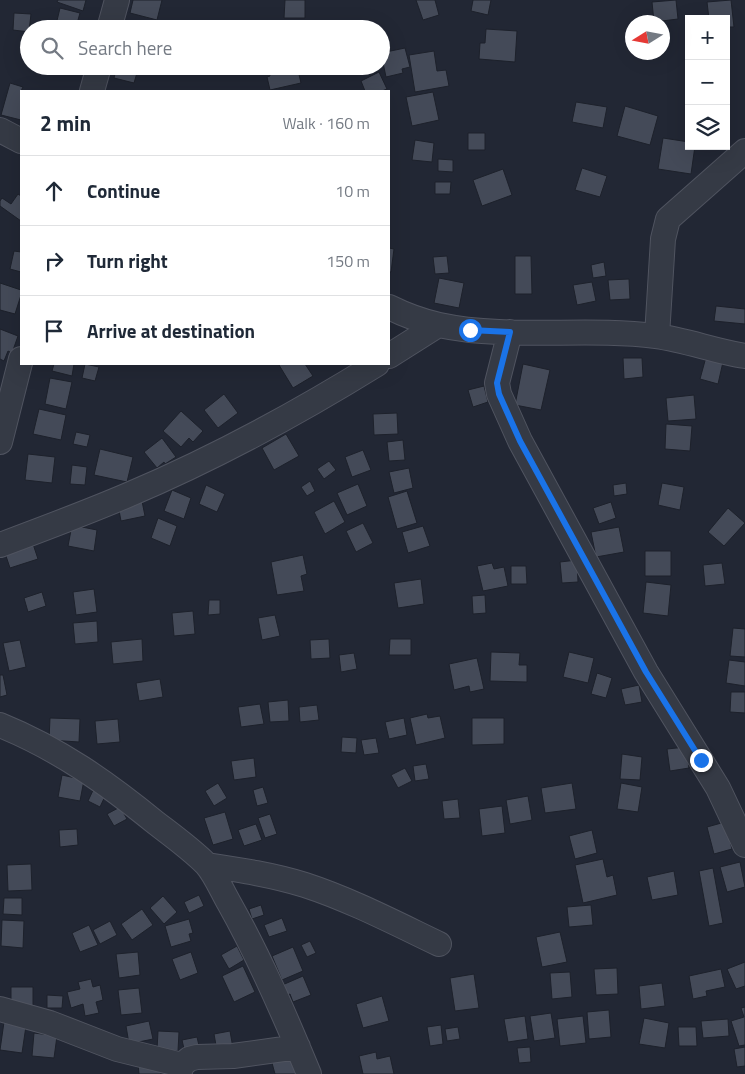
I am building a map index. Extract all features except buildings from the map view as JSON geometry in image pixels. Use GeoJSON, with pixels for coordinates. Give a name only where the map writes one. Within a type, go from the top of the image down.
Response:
{"type":"FeatureCollection","features":[{"type":"Feature","properties":{"kind":"street"},"geometry":{"type":"LineString","coordinates":[[111,20],[117,0]]}},
{"type":"Feature","properties":{"kind":"street"},"geometry":{"type":"LineString","coordinates":[[92,90],[96,75]]}},
{"type":"Feature","properties":{"kind":"street"},"geometry":{"type":"LineString","coordinates":[[0,130],[20,140]]}},
{"type":"Feature","properties":{"kind":"street"},"geometry":{"type":"LineString","coordinates":[[657,336],[663,238],[668,219],[745,151]]}},
{"type":"Feature","properties":{"kind":"street"},"geometry":{"type":"LineString","coordinates":[[390,308],[409,317],[438,325],[470,330],[593,332],[657,336],[745,356]]}},
{"type":"Feature","properties":{"kind":"street"},"geometry":{"type":"LineString","coordinates":[[390,355],[438,325]]}},
{"type":"Feature","properties":{"kind":"street"},"geometry":{"type":"LineString","coordinates":[[510,332],[497,383],[499,394],[520,441],[646,672],[718,788],[745,845]]}},
{"type":"Feature","properties":{"kind":"street"},"geometry":{"type":"LineString","coordinates":[[0,442],[20,363]]}},
{"type":"Feature","properties":{"kind":"street"},"geometry":{"type":"LineString","coordinates":[[0,545],[121,498],[198,462],[271,425],[374,365]]}},
{"type":"Feature","properties":{"kind":"street"},"geometry":{"type":"LineString","coordinates":[[0,725],[61,754],[95,776],[136,806],[207,865],[242,926],[270,982],[310,1074]]}},
{"type":"Feature","properties":{"kind":"street"},"geometry":{"type":"LineString","coordinates":[[207,865],[269,875],[337,896],[439,944]]}},
{"type":"Feature","properties":{"kind":"street"},"geometry":{"type":"LineString","coordinates":[[0,1009],[50,1023],[118,1049],[180,1069],[189,1059],[197,1057],[233,1056],[298,1048]]}},
{"type":"Feature","properties":{"kind":"route"},"geometry":{"type":"LineString","coordinates":[[470,330],[510,332],[498,375],[499,394],[520,441],[646,672],[701,760]]}}]}
